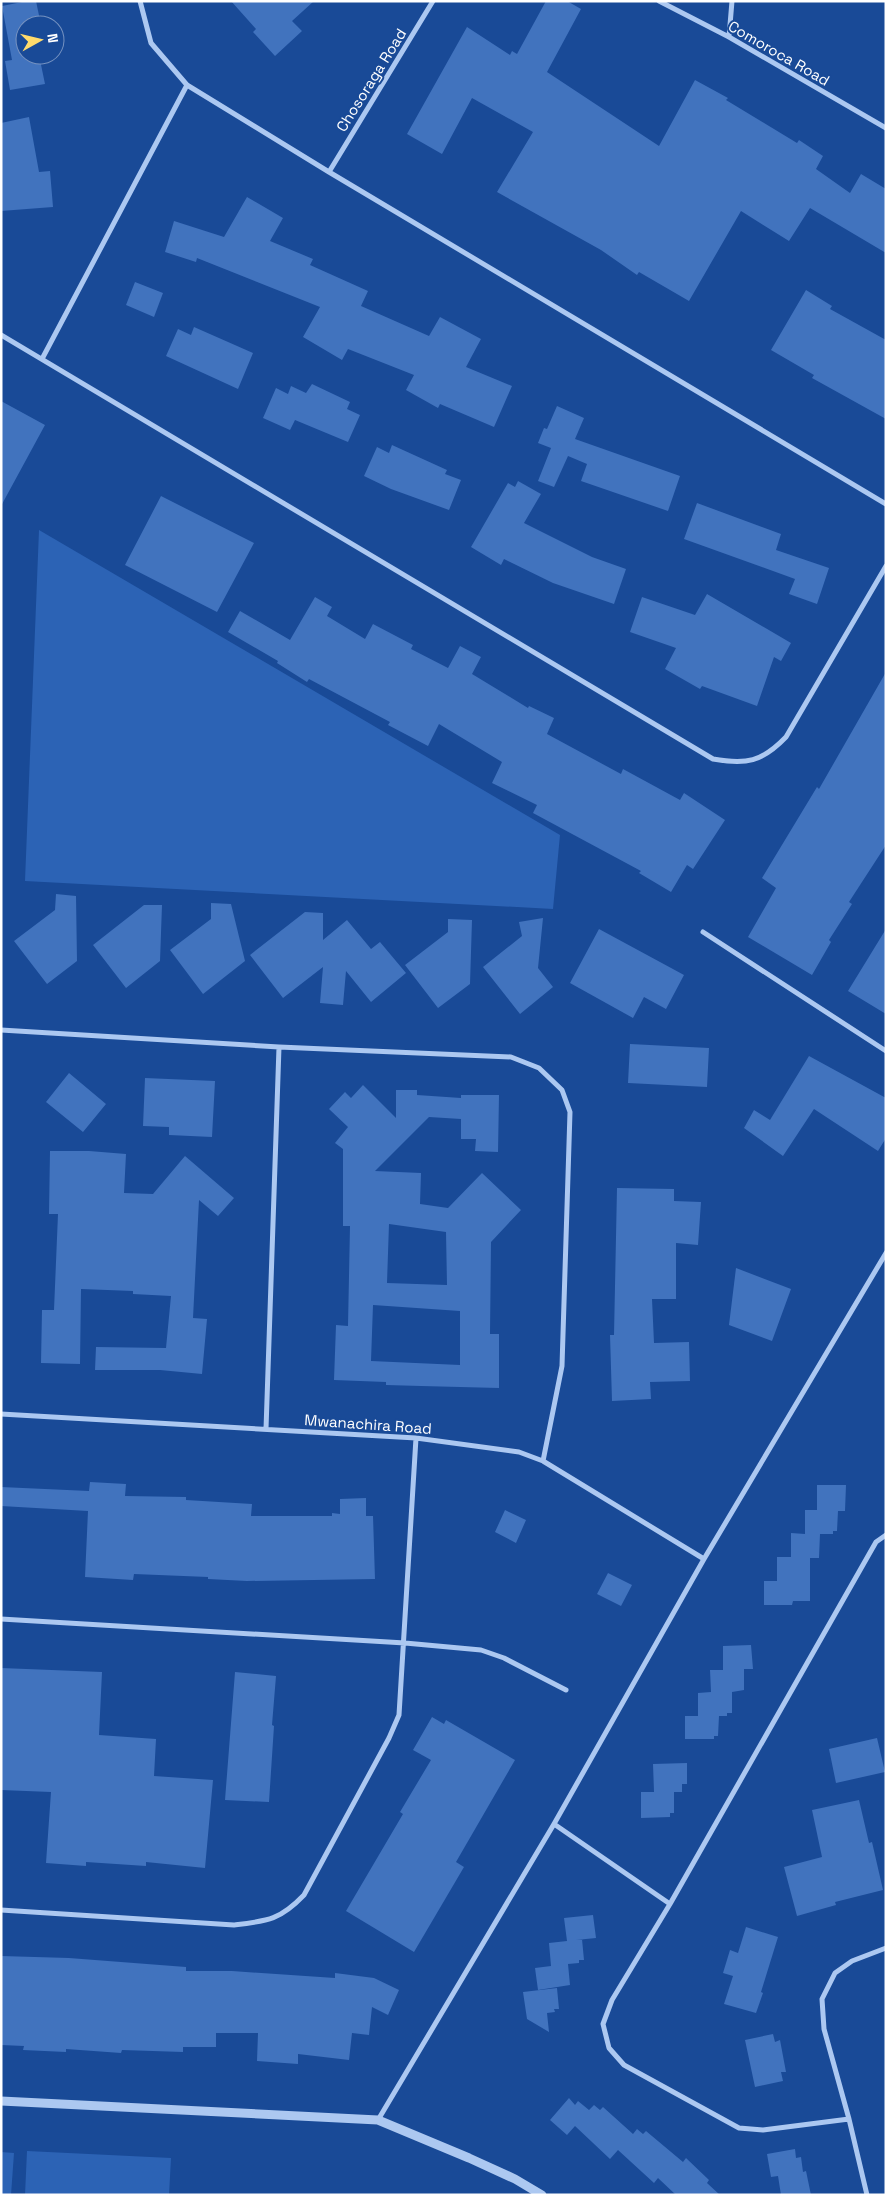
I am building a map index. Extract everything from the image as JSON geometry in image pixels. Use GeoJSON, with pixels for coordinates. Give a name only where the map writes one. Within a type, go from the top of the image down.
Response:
{"type":"FeatureCollection","features":[{"type":"Feature","properties":{"kind":"street"},"geometry":{"type":"LineString","coordinates":[[140,1],[151,43],[187,85],[329,172],[886,504]]}},
{"type":"Feature","properties":{"kind":"street","name":"Chosoraga Road"},"geometry":{"type":"LineString","coordinates":[[329,172],[433,1]]}},
{"type":"Feature","properties":{"kind":"street","name":"Comoroca Road"},"geometry":{"type":"LineString","coordinates":[[659,1],[728,37],[886,128]]}},
{"type":"Feature","properties":{"kind":"street"},"geometry":{"type":"LineString","coordinates":[[728,37],[732,1]]}},
{"type":"Feature","properties":{"kind":"street"},"geometry":{"type":"LineString","coordinates":[[42,359],[187,85]]}},
{"type":"Feature","properties":{"kind":"street"},"geometry":{"type":"LineString","coordinates":[[1,335],[713,760],[736,763],[754,760],[772,751],[786,737],[886,566]]}},
{"type":"Feature","properties":{"kind":"street"},"geometry":{"type":"LineString","coordinates":[[704,932],[886,1051]]}},
{"type":"Feature","properties":{"kind":"street"},"geometry":{"type":"LineString","coordinates":[[1,1030],[279,1047],[510,1057],[539,1068],[562,1090],[570,1112],[562,1366],[542,1461]]}},
{"type":"Feature","properties":{"kind":"street"},"geometry":{"type":"LineString","coordinates":[[266,1429],[279,1047]]}},
{"type":"Feature","properties":{"kind":"street"},"geometry":{"type":"LineString","coordinates":[[378,2120],[554,1824],[704,1559],[886,1253]]}},
{"type":"Feature","properties":{"kind":"street","name":"Mwanachira Road"},"geometry":{"type":"LineString","coordinates":[[1,1414],[416,1438],[519,1452],[542,1461],[704,1559]]}},
{"type":"Feature","properties":{"kind":"street"},"geometry":{"type":"LineString","coordinates":[[1,1910],[234,1925],[263,1922],[288,1911],[304,1895],[389,1738],[399,1715],[405,1643],[416,1438]]}},
{"type":"Feature","properties":{"kind":"street"},"geometry":{"type":"LineString","coordinates":[[849,2119],[763,2130],[739,2128],[624,2066],[609,2048],[603,2024],[612,2000],[670,1904],[876,1542],[886,1535]]}},
{"type":"Feature","properties":{"kind":"street"},"geometry":{"type":"LineString","coordinates":[[1,1619],[405,1643],[481,1650],[504,1658],[566,1690]]}},
{"type":"Feature","properties":{"kind":"street"},"geometry":{"type":"LineString","coordinates":[[554,1824],[670,1904]]}},
{"type":"Feature","properties":{"kind":"street"},"geometry":{"type":"LineString","coordinates":[[867,2195],[849,2119],[824,2029],[822,2000],[835,1973],[852,1960],[886,1948]]}},
{"type":"Feature","properties":{"kind":"street"},"geometry":{"type":"LineString","coordinates":[[1,2101],[378,2120],[515,2179],[542,2195]]}},
{"type":"Feature","properties":{"kind":"shaded area"},"geometry":{"type":"Polygon","coordinates":[[[39,530],[560,835],[553,909],[25,881],[39,530]]]}},
{"type":"Feature","properties":{"kind":"shaded area"},"geometry":{"type":"Polygon","coordinates":[[[27,2151],[171,2158],[169,2195],[25,2195],[27,2151]]]}},
{"type":"Feature","properties":{"kind":"shaded area"},"geometry":{"type":"Polygon","coordinates":[[[1,2152],[14,2153],[11,2195],[1,2195],[1,2152]]]}},
{"type":"Feature","properties":{"kind":"building"},"geometry":{"type":"Polygon","coordinates":[[[36,1],[39,15],[15,15],[15,65],[41,65],[45,84],[10,90],[5,61],[12,60],[2,6],[36,1]]]}},
{"type":"Feature","properties":{"kind":"building"},"geometry":{"type":"Polygon","coordinates":[[[231,1],[314,1],[292,21],[302,31],[275,56],[253,32],[256,29],[231,1]]]}},
{"type":"Feature","properties":{"kind":"building"},"geometry":{"type":"Polygon","coordinates":[[[546,1],[567,1],[581,9],[547,72],[659,146],[695,80],[728,98],[726,100],[797,143],[799,140],[823,156],[816,169],[850,193],[861,174],[886,189],[886,253],[810,208],[789,241],[741,211],[689,301],[639,272],[637,275],[601,250],[497,192],[533,132],[472,98],[442,154],[407,134],[467,27],[510,55],[512,51],[517,54],[546,1]]]}},
{"type":"Feature","properties":{"kind":"building"},"geometry":{"type":"Polygon","coordinates":[[[29,117],[39,172],[50,171],[53,207],[1,211],[1,123],[29,117]]]}},
{"type":"Feature","properties":{"kind":"building"},"geometry":{"type":"Polygon","coordinates":[[[247,197],[283,218],[270,241],[313,259],[310,265],[368,291],[361,306],[429,336],[440,317],[481,339],[466,367],[512,386],[494,427],[440,404],[438,408],[406,390],[414,375],[348,349],[342,360],[303,337],[320,307],[197,258],[196,262],[165,252],[174,221],[224,237],[247,197]]]}},
{"type":"Feature","properties":{"kind":"building"},"geometry":{"type":"Polygon","coordinates":[[[135,282],[163,293],[154,317],[126,305],[135,282]]]}},
{"type":"Feature","properties":{"kind":"building"},"geometry":{"type":"Polygon","coordinates":[[[806,290],[832,306],[830,309],[886,340],[886,419],[812,378],[814,375],[771,350],[806,290]]]}},
{"type":"Feature","properties":{"kind":"building"},"geometry":{"type":"Polygon","coordinates":[[[194,327],[253,353],[238,389],[166,356],[178,329],[191,335],[194,327]]]}},
{"type":"Feature","properties":{"kind":"building"},"geometry":{"type":"Polygon","coordinates":[[[312,384],[350,402],[347,409],[360,415],[348,442],[295,420],[290,430],[263,418],[276,388],[288,394],[291,386],[306,393],[312,384]]]}},
{"type":"Feature","properties":{"kind":"building"},"geometry":{"type":"Polygon","coordinates":[[[1,401],[45,425],[1,506],[1,401]]]}},
{"type":"Feature","properties":{"kind":"building"},"geometry":{"type":"Polygon","coordinates":[[[557,406],[584,418],[575,439],[680,476],[668,511],[581,481],[587,464],[568,456],[554,487],[538,481],[551,448],[538,443],[544,428],[547,429],[557,406]]]}},
{"type":"Feature","properties":{"kind":"building"},"geometry":{"type":"Polygon","coordinates":[[[392,445],[447,470],[445,474],[461,480],[449,510],[391,489],[364,476],[377,447],[389,453],[392,445]]]}},
{"type":"Feature","properties":{"kind":"building"},"geometry":{"type":"Polygon","coordinates":[[[518,481],[541,494],[524,523],[592,557],[626,569],[614,604],[553,583],[504,559],[501,565],[471,547],[508,483],[515,487],[518,481]]]}},
{"type":"Feature","properties":{"kind":"building"},"geometry":{"type":"Polygon","coordinates":[[[161,496],[254,543],[217,612],[125,565],[161,496]]]}},
{"type":"Feature","properties":{"kind":"building"},"geometry":{"type":"Polygon","coordinates":[[[697,503],[781,534],[776,550],[829,568],[817,604],[789,594],[795,579],[684,539],[697,503]]]}},
{"type":"Feature","properties":{"kind":"building"},"geometry":{"type":"Polygon","coordinates":[[[707,594],[791,643],[781,661],[774,657],[757,706],[702,686],[700,689],[665,669],[676,648],[630,632],[642,597],[695,615],[707,594]]]}},
{"type":"Feature","properties":{"kind":"building"},"geometry":{"type":"Polygon","coordinates":[[[315,597],[332,607],[327,616],[365,639],[373,624],[413,645],[411,649],[448,668],[460,646],[481,657],[472,674],[528,708],[529,706],[554,718],[547,734],[621,774],[623,769],[680,800],[684,793],[725,820],[693,869],[687,865],[671,892],[639,873],[641,871],[533,813],[537,805],[492,783],[502,762],[439,724],[428,746],[388,725],[390,722],[309,679],[307,682],[277,663],[278,661],[228,632],[240,611],[290,640],[315,597]]]}},
{"type":"Feature","properties":{"kind":"building"},"geometry":{"type":"Polygon","coordinates":[[[886,672],[886,845],[849,902],[852,904],[829,940],[831,942],[812,975],[748,937],[776,888],[762,878],[817,787],[819,789],[886,672]]]}},
{"type":"Feature","properties":{"kind":"building"},"geometry":{"type":"Polygon","coordinates":[[[56,894],[76,896],[77,961],[47,984],[14,941],[55,910],[56,894]]]}},
{"type":"Feature","properties":{"kind":"building"},"geometry":{"type":"Polygon","coordinates":[[[211,903],[231,904],[245,961],[203,994],[170,950],[211,919],[211,903]]]}},
{"type":"Feature","properties":{"kind":"building"},"geometry":{"type":"Polygon","coordinates":[[[144,905],[162,905],[160,961],[126,988],[93,945],[144,905]]]}},
{"type":"Feature","properties":{"kind":"building"},"geometry":{"type":"Polygon","coordinates":[[[305,912],[323,913],[323,940],[347,920],[371,949],[380,942],[406,973],[371,1002],[346,971],[343,1005],[320,1003],[323,967],[283,998],[250,955],[305,912]]]}},
{"type":"Feature","properties":{"kind":"building"},"geometry":{"type":"Polygon","coordinates":[[[543,918],[538,968],[553,987],[520,1014],[483,967],[522,936],[519,922],[543,918]]]}},
{"type":"Feature","properties":{"kind":"building"},"geometry":{"type":"Polygon","coordinates":[[[448,919],[472,920],[470,984],[438,1008],[405,965],[448,932],[448,919]]]}},
{"type":"Feature","properties":{"kind":"building"},"geometry":{"type":"Polygon","coordinates":[[[599,929],[684,975],[666,1009],[644,997],[633,1018],[570,983],[599,929]]]}},
{"type":"Feature","properties":{"kind":"building"},"geometry":{"type":"Polygon","coordinates":[[[886,929],[886,1014],[848,991],[886,929]]]}},
{"type":"Feature","properties":{"kind":"building"},"geometry":{"type":"Polygon","coordinates":[[[630,1044],[709,1048],[707,1087],[628,1083],[630,1044]]]}},
{"type":"Feature","properties":{"kind":"building"},"geometry":{"type":"Polygon","coordinates":[[[809,1056],[886,1098],[886,1138],[878,1151],[814,1109],[783,1156],[744,1128],[754,1110],[770,1120],[809,1056]]]}},
{"type":"Feature","properties":{"kind":"building"},"geometry":{"type":"Polygon","coordinates":[[[69,1073],[106,1104],[83,1132],[46,1102],[69,1073]]]}},
{"type":"Feature","properties":{"kind":"building"},"geometry":{"type":"Polygon","coordinates":[[[145,1078],[215,1081],[212,1137],[169,1135],[169,1127],[143,1126],[145,1078]]]}},
{"type":"Feature","properties":{"kind":"building"},"geometry":{"type":"Polygon","coordinates":[[[363,1085],[396,1118],[396,1090],[417,1090],[417,1095],[461,1098],[461,1095],[499,1095],[498,1152],[475,1151],[476,1139],[461,1139],[461,1119],[429,1117],[375,1171],[421,1173],[420,1204],[448,1208],[482,1173],[521,1210],[491,1242],[490,1334],[499,1334],[499,1388],[386,1385],[386,1382],[334,1380],[336,1325],[348,1326],[350,1226],[343,1226],[343,1149],[335,1143],[348,1127],[329,1109],[345,1092],[351,1098],[363,1085]],[[389,1224],[387,1283],[447,1285],[446,1232],[389,1224]],[[373,1305],[371,1361],[460,1365],[460,1311],[373,1305]]]}},
{"type":"Feature","properties":{"kind":"building"},"geometry":{"type":"Polygon","coordinates":[[[50,1151],[89,1151],[126,1154],[124,1193],[153,1194],[185,1156],[234,1198],[218,1216],[199,1200],[193,1318],[207,1319],[202,1374],[160,1370],[95,1370],[96,1347],[166,1348],[171,1296],[133,1294],[133,1291],[81,1289],[80,1364],[41,1363],[42,1310],[54,1310],[58,1214],[49,1214],[50,1151]]]}},
{"type":"Feature","properties":{"kind":"building"},"geometry":{"type":"Polygon","coordinates":[[[617,1188],[674,1189],[674,1201],[701,1202],[698,1245],[676,1243],[676,1299],[652,1299],[654,1343],[689,1342],[690,1381],[650,1382],[651,1399],[612,1401],[610,1335],[614,1335],[617,1188]]]}},
{"type":"Feature","properties":{"kind":"building"},"geometry":{"type":"Polygon","coordinates":[[[736,1268],[791,1289],[772,1341],[729,1325],[736,1268]]]}},
{"type":"Feature","properties":{"kind":"building"},"geometry":{"type":"Polygon","coordinates":[[[90,1482],[126,1484],[125,1496],[186,1497],[186,1500],[252,1504],[251,1516],[332,1516],[332,1513],[340,1514],[340,1499],[366,1498],[366,1516],[373,1516],[375,1579],[247,1581],[208,1579],[208,1577],[134,1574],[133,1580],[85,1577],[88,1511],[1,1506],[1,1487],[89,1491],[90,1482]]]}},
{"type":"Feature","properties":{"kind":"building"},"geometry":{"type":"Polygon","coordinates":[[[817,1485],[846,1485],[845,1511],[838,1511],[837,1531],[833,1531],[833,1534],[820,1534],[819,1558],[810,1558],[810,1601],[793,1601],[792,1605],[764,1605],[764,1581],[777,1581],[777,1557],[791,1557],[791,1533],[805,1534],[805,1510],[817,1510],[817,1485]]]}},
{"type":"Feature","properties":{"kind":"building"},"geometry":{"type":"Polygon","coordinates":[[[505,1510],[526,1520],[516,1543],[495,1532],[505,1510]]]}},
{"type":"Feature","properties":{"kind":"building"},"geometry":{"type":"Polygon","coordinates":[[[608,1573],[632,1585],[621,1606],[597,1594],[608,1573]]]}},
{"type":"Feature","properties":{"kind":"building"},"geometry":{"type":"Polygon","coordinates":[[[751,1645],[753,1669],[744,1669],[744,1690],[732,1692],[732,1713],[727,1713],[727,1716],[719,1716],[718,1736],[714,1736],[714,1739],[685,1739],[685,1716],[698,1716],[698,1693],[711,1692],[710,1670],[723,1670],[723,1646],[751,1645]]]}},
{"type":"Feature","properties":{"kind":"building"},"geometry":{"type":"Polygon","coordinates":[[[1,1668],[102,1672],[99,1735],[156,1739],[154,1776],[213,1780],[205,1868],[146,1862],[146,1866],[86,1862],[86,1866],[46,1863],[51,1792],[1,1790],[1,1668]]]}},
{"type":"Feature","properties":{"kind":"building"},"geometry":{"type":"Polygon","coordinates":[[[235,1672],[276,1676],[269,1802],[225,1800],[235,1672]]]}},
{"type":"Feature","properties":{"kind":"building"},"geometry":{"type":"Polygon","coordinates":[[[432,1717],[444,1724],[446,1720],[515,1760],[456,1862],[464,1867],[414,1952],[346,1911],[403,1814],[400,1812],[431,1760],[413,1750],[432,1717]]]}},
{"type":"Feature","properties":{"kind":"building"},"geometry":{"type":"Polygon","coordinates":[[[877,1738],[885,1772],[836,1783],[829,1749],[877,1738]]]}},
{"type":"Feature","properties":{"kind":"building"},"geometry":{"type":"Polygon","coordinates":[[[687,1763],[687,1784],[682,1784],[682,1792],[674,1792],[674,1813],[670,1813],[670,1817],[641,1818],[641,1792],[654,1792],[653,1764],[687,1763]]]}},
{"type":"Feature","properties":{"kind":"building"},"geometry":{"type":"Polygon","coordinates":[[[859,1800],[869,1843],[872,1842],[883,1890],[835,1902],[836,1905],[797,1916],[784,1867],[822,1857],[812,1810],[859,1800]]]}},
{"type":"Feature","properties":{"kind":"building"},"geometry":{"type":"Polygon","coordinates":[[[593,1915],[596,1938],[582,1939],[584,1960],[579,1960],[579,1963],[568,1964],[570,1985],[538,1990],[535,1968],[551,1966],[549,1943],[567,1941],[564,1918],[593,1915]]]}},
{"type":"Feature","properties":{"kind":"building"},"geometry":{"type":"Polygon","coordinates":[[[746,1927],[778,1937],[756,2013],[724,2004],[733,1976],[723,1973],[730,1950],[738,1953],[746,1927]]]}},
{"type":"Feature","properties":{"kind":"building"},"geometry":{"type":"Polygon","coordinates":[[[1,1956],[69,1958],[186,1967],[186,1971],[232,1971],[335,1978],[335,1973],[374,1978],[399,1990],[388,2015],[372,2007],[369,2035],[352,2033],[349,2060],[298,2054],[298,2064],[257,2061],[258,2033],[216,2033],[216,2047],[183,2047],[183,2052],[122,2050],[121,2053],[66,2049],[66,2052],[23,2050],[24,2046],[1,2045],[1,1956]]]}},
{"type":"Feature","properties":{"kind":"building"},"geometry":{"type":"Polygon","coordinates":[[[557,1988],[559,2009],[554,2009],[555,2012],[547,2013],[549,2032],[527,2019],[523,1992],[557,1988]]]}},
{"type":"Feature","properties":{"kind":"building"},"geometry":{"type":"Polygon","coordinates":[[[773,2034],[775,2042],[780,2040],[786,2072],[781,2072],[783,2081],[755,2087],[745,2040],[773,2034]]]}},
{"type":"Feature","properties":{"kind":"building"},"geometry":{"type":"Polygon","coordinates":[[[569,2098],[575,2105],[578,2101],[589,2110],[594,2105],[600,2110],[603,2107],[633,2134],[637,2129],[643,2134],[646,2131],[683,2162],[686,2158],[709,2180],[707,2183],[720,2195],[676,2195],[658,2178],[654,2183],[618,2150],[610,2159],[575,2126],[567,2135],[550,2120],[569,2098]]]}},
{"type":"Feature","properties":{"kind":"building"},"geometry":{"type":"Polygon","coordinates":[[[795,2149],[796,2158],[801,2157],[803,2172],[806,2171],[811,2195],[781,2195],[778,2176],[771,2177],[767,2154],[795,2149]]]}}]}
